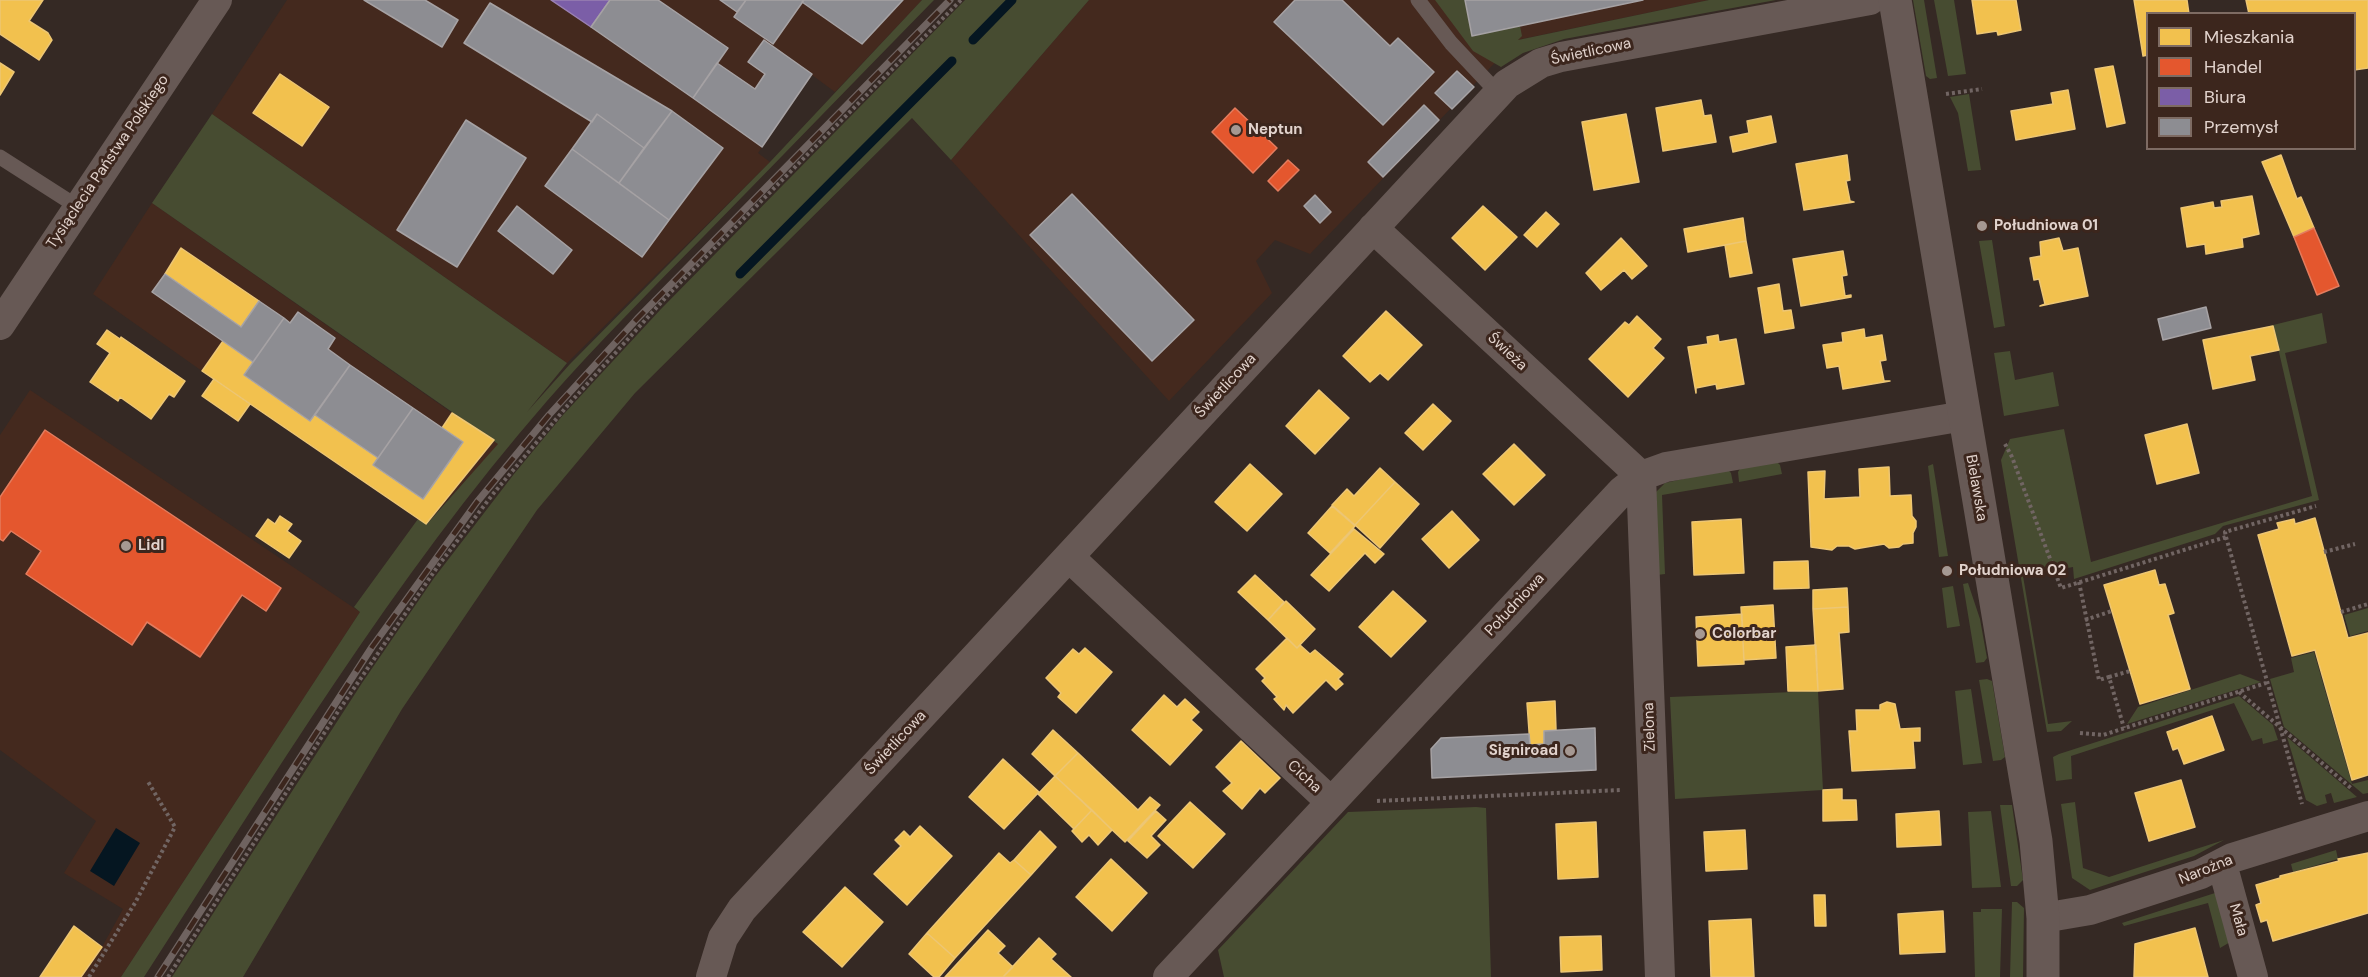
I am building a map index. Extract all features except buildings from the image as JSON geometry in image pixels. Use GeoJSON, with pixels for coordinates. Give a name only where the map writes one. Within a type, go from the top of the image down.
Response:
{"type":"FeatureCollection","features":[{"type":"Feature","properties":{"kind":"street","name":"Tysiąclecia Państwa Polskiego"},"geometry":{"type":"LineString","coordinates":[[0,325],[216,0]]}},
{"type":"Feature","properties":{"kind":"street","name":"Świetlicowa"},"geometry":{"type":"LineString","coordinates":[[711,977],[723,938],[742,909],[1498,93],[1522,73],[1541,63],[1561,57],[1870,0]]}},
{"type":"Feature","properties":{"kind":"street","name":"Bielawska"},"geometry":{"type":"LineString","coordinates":[[1895,0],[2036,841],[2043,918],[2043,977]]}},
{"type":"Feature","properties":{"kind":"street","name":"Świeża"},"geometry":{"type":"LineString","coordinates":[[1373,228],[1641,476]]}},
{"type":"Feature","properties":{"kind":"street","name":"Południowa"},"geometry":{"type":"LineString","coordinates":[[1168,977],[1622,491],[1641,476],[1666,468],[1964,416]]}},
{"type":"Feature","properties":{"kind":"street","name":"Zielona"},"geometry":{"type":"LineString","coordinates":[[1641,476],[1660,977]]}},
{"type":"Feature","properties":{"kind":"street","name":"Cicha"},"geometry":{"type":"LineString","coordinates":[[1068,557],[1331,802]]}},
{"type":"Feature","properties":{"kind":"street","name":"Narożna"},"geometry":{"type":"LineString","coordinates":[[2043,918],[2090,910],[2201,874],[2232,858],[2362,804]]}},
{"type":"Feature","properties":{"kind":"street","name":"Mała"},"geometry":{"type":"LineString","coordinates":[[2222,864],[2253,977]]}},
{"type":"Feature","properties":{"kind":"lane"},"geometry":{"type":"LineString","coordinates":[[1418,0],[1451,43],[1498,93]]}},
{"type":"Feature","properties":{"kind":"lane"},"geometry":{"type":"LineString","coordinates":[[0,157],[78,207]]}},
{"type":"Feature","properties":{"kind":"path"},"geometry":{"type":"LineString","coordinates":[[168,977],[339,710],[438,566],[493,494],[568,405],[668,296],[961,0]]}},
{"type":"Feature","properties":{"kind":"path"},"geometry":{"type":"LineString","coordinates":[[1946,94],[1982,89]]}},
{"type":"Feature","properties":{"kind":"path"},"geometry":{"type":"LineString","coordinates":[[2003,441],[2012,457],[2061,588],[2226,537]]}},
{"type":"Feature","properties":{"kind":"path"},"geometry":{"type":"LineString","coordinates":[[2302,804],[2225,532],[2316,506]]}},
{"type":"Feature","properties":{"kind":"path"},"geometry":{"type":"LineString","coordinates":[[2324,552],[2355,544]]}},
{"type":"Feature","properties":{"kind":"path"},"geometry":{"type":"LineString","coordinates":[[2079,582],[2099,680],[2130,671]]}},
{"type":"Feature","properties":{"kind":"path"},"geometry":{"type":"LineString","coordinates":[[2341,612],[2368,604]]}},
{"type":"Feature","properties":{"kind":"path"},"geometry":{"type":"LineString","coordinates":[[2085,620],[2112,611]]}},
{"type":"Feature","properties":{"kind":"path"},"geometry":{"type":"LineString","coordinates":[[2109,677],[2124,729]]}},
{"type":"Feature","properties":{"kind":"path"},"geometry":{"type":"LineString","coordinates":[[2080,733],[2103,735],[2266,683]]}},
{"type":"Feature","properties":{"kind":"path"},"geometry":{"type":"LineString","coordinates":[[2239,692],[2362,804]]}},
{"type":"Feature","properties":{"kind":"path"},"geometry":{"type":"LineString","coordinates":[[89,977],[135,903],[175,827],[147,780]]}},
{"type":"Feature","properties":{"kind":"path","name":"Cicha"},"geometry":{"type":"LineString","coordinates":[[1331,802],[1653,789]]}},
{"type":"Feature","properties":{"kind":"shaded area"},"geometry":{"type":"Polygon","coordinates":[[[287,0],[922,0],[835,92],[812,75],[758,153],[770,162],[567,363],[212,114],[287,0]]]}},
{"type":"Feature","properties":{"kind":"shaded area"},"geometry":{"type":"Polygon","coordinates":[[[1089,0],[1709,0],[1517,40],[1310,254],[1275,240],[1256,261],[1272,293],[1169,401],[951,160],[1089,0]]]}},
{"type":"Feature","properties":{"kind":"shaded area"},"geometry":{"type":"Polygon","coordinates":[[[152,203],[499,444],[426,524],[202,371],[93,294],[152,203]]]}},
{"type":"Feature","properties":{"kind":"shaded area"},"geometry":{"type":"Polygon","coordinates":[[[30,390],[360,612],[121,977],[81,977],[102,947],[123,909],[64,873],[96,821],[0,750],[0,435],[30,390]]]}},
{"type":"Feature","properties":{"kind":"green space"},"geometry":{"type":"Polygon","coordinates":[[[922,0],[934,0],[605,338],[547,401],[491,469],[385,609],[335,682],[144,977],[121,977],[360,612],[354,607],[418,519],[427,524],[498,444],[152,203],[212,114],[567,363],[527,412],[570,364],[770,162],[922,0]]]}},
{"type":"Feature","properties":{"kind":"green space"},"geometry":{"type":"Polygon","coordinates":[[[965,0],[1089,0],[951,160],[912,118],[635,393],[537,510],[402,709],[243,977],[172,977],[362,683],[434,578],[514,474],[563,415],[661,309],[965,0]]]}},
{"type":"Feature","properties":{"kind":"green space"},"geometry":{"type":"Polygon","coordinates":[[[1435,0],[1465,0],[1472,36],[1520,26],[1522,36],[1518,40],[1709,0],[1776,0],[1564,39],[1523,53],[1501,67],[1473,51],[1435,0]]]}},
{"type":"Feature","properties":{"kind":"green space"},"geometry":{"type":"Polygon","coordinates":[[[1913,0],[1924,0],[1937,78],[1930,79],[1926,76],[1913,0]]]}},
{"type":"Feature","properties":{"kind":"green space"},"geometry":{"type":"Polygon","coordinates":[[[1934,0],[1954,0],[1966,74],[1948,76],[1934,0]]]}},
{"type":"Feature","properties":{"kind":"green space"},"geometry":{"type":"Polygon","coordinates":[[[1969,94],[1981,170],[1968,171],[1958,113],[1950,97],[1969,94]]]}},
{"type":"Feature","properties":{"kind":"green space"},"geometry":{"type":"Polygon","coordinates":[[[1992,240],[2005,326],[1994,328],[1979,241],[1992,240]]]}},
{"type":"Feature","properties":{"kind":"green space"},"geometry":{"type":"Polygon","coordinates":[[[2322,313],[2327,343],[2285,353],[2319,500],[2223,526],[2215,534],[2074,579],[2073,567],[2023,576],[2048,724],[2072,721],[2061,731],[2047,732],[2001,460],[2010,439],[2064,429],[2091,562],[2312,496],[2273,326],[2265,327],[2322,313]]]}},
{"type":"Feature","properties":{"kind":"green space"},"geometry":{"type":"Polygon","coordinates":[[[2010,351],[2015,380],[2053,372],[2059,406],[2004,416],[1994,353],[2010,351]]]}},
{"type":"Feature","properties":{"kind":"green space"},"geometry":{"type":"Polygon","coordinates":[[[1776,461],[1780,465],[1782,474],[1739,482],[1738,472],[1741,467],[1776,461]]]}},
{"type":"Feature","properties":{"kind":"green space"},"geometry":{"type":"Polygon","coordinates":[[[1933,464],[1948,556],[1939,557],[1928,466],[1933,464]]]}},
{"type":"Feature","properties":{"kind":"green space"},"geometry":{"type":"Polygon","coordinates":[[[1727,469],[1731,473],[1733,483],[1662,495],[1665,574],[1657,575],[1656,492],[1665,483],[1727,469]]]}},
{"type":"Feature","properties":{"kind":"green space"},"geometry":{"type":"Polygon","coordinates":[[[1968,583],[1980,619],[1987,658],[1984,662],[1976,663],[1963,584],[1968,583]]]}},
{"type":"Feature","properties":{"kind":"green space"},"geometry":{"type":"Polygon","coordinates":[[[1953,586],[1960,626],[1947,628],[1942,588],[1953,586]]]}},
{"type":"Feature","properties":{"kind":"green space"},"geometry":{"type":"Polygon","coordinates":[[[2368,608],[2368,631],[2350,636],[2344,615],[2368,608]]]}},
{"type":"Feature","properties":{"kind":"green space"},"geometry":{"type":"Polygon","coordinates":[[[2314,652],[2352,784],[2368,780],[2368,793],[2363,794],[2284,727],[2270,679],[2294,672],[2291,658],[2314,652]]]}},
{"type":"Feature","properties":{"kind":"green space"},"geometry":{"type":"Polygon","coordinates":[[[2240,674],[2261,682],[2127,724],[2138,707],[2240,674]]]}},
{"type":"Feature","properties":{"kind":"green space"},"geometry":{"type":"Polygon","coordinates":[[[1979,680],[1992,681],[2005,757],[1993,761],[1979,680]]]}},
{"type":"Feature","properties":{"kind":"green space"},"geometry":{"type":"Polygon","coordinates":[[[1971,689],[1982,763],[1963,765],[1955,691],[1971,689]]]}},
{"type":"Feature","properties":{"kind":"green space"},"geometry":{"type":"Polygon","coordinates":[[[1818,691],[1823,790],[1675,799],[1670,697],[1818,691]]]}},
{"type":"Feature","properties":{"kind":"green space"},"geometry":{"type":"Polygon","coordinates":[[[2239,696],[2273,725],[2278,740],[2263,744],[2262,738],[2252,741],[2234,703],[2071,756],[2072,779],[2056,781],[2053,757],[2059,754],[2239,696]]]}},
{"type":"Feature","properties":{"kind":"green space"},"geometry":{"type":"Polygon","coordinates":[[[2287,737],[2357,797],[2334,803],[2331,793],[2325,795],[2327,803],[2317,806],[2306,800],[2287,737]]]}},
{"type":"Feature","properties":{"kind":"green space"},"geometry":{"type":"Polygon","coordinates":[[[2075,802],[2083,868],[2109,877],[2224,840],[2194,856],[2090,890],[2072,878],[2061,804],[2075,802]]]}},
{"type":"Feature","properties":{"kind":"green space"},"geometry":{"type":"Polygon","coordinates":[[[2000,805],[2012,805],[2023,880],[2017,886],[2011,886],[2000,805]]]}},
{"type":"Feature","properties":{"kind":"green space"},"geometry":{"type":"Polygon","coordinates":[[[1486,808],[1491,977],[1224,977],[1218,950],[1348,812],[1486,808]]]}},
{"type":"Feature","properties":{"kind":"green space"},"geometry":{"type":"Polygon","coordinates":[[[1991,811],[2001,887],[1972,888],[1968,812],[1991,811]]]}},
{"type":"Feature","properties":{"kind":"green space"},"geometry":{"type":"Polygon","coordinates":[[[2336,850],[2338,859],[2293,872],[2291,864],[2336,850]]]}},
{"type":"Feature","properties":{"kind":"green space"},"geometry":{"type":"Polygon","coordinates":[[[2215,893],[2232,941],[2220,948],[2208,903],[2124,926],[2122,923],[2215,893]]]}},
{"type":"Feature","properties":{"kind":"green space"},"geometry":{"type":"Polygon","coordinates":[[[2012,902],[2017,902],[2024,908],[2023,977],[2010,977],[2012,902]]]}},
{"type":"Feature","properties":{"kind":"green space"},"geometry":{"type":"Polygon","coordinates":[[[1981,909],[2002,909],[2000,977],[1975,977],[1973,912],[1981,912],[1981,909]]]}},
{"type":"Feature","properties":{"kind":"water"},"geometry":{"type":"Polygon","coordinates":[[[116,828],[140,843],[114,886],[90,871],[116,828]]]}},
{"type":"Feature","properties":{"kind":"waterway"},"geometry":{"type":"LineString","coordinates":[[973,40],[1012,0]]}},
{"type":"Feature","properties":{"kind":"waterway"},"geometry":{"type":"LineString","coordinates":[[740,274],[952,61]]}},
{"type":"Feature","properties":{"kind":"railway"},"geometry":{"type":"LineString","coordinates":[[158,977],[372,647],[477,502],[549,415],[637,319],[950,0]]}},
{"type":"Feature","properties":{"kind":"place","name":"Neptun"},"geometry":{"type":"Point","coordinates":[1236,130]}},
{"type":"Feature","properties":{"kind":"place","name":"Południowa 01"},"geometry":{"type":"Point","coordinates":[1982,226]}},
{"type":"Feature","properties":{"kind":"place","name":"Lidl"},"geometry":{"type":"Point","coordinates":[126,546]}},
{"type":"Feature","properties":{"kind":"place","name":"Południowa 02"},"geometry":{"type":"Point","coordinates":[1947,571]}},
{"type":"Feature","properties":{"kind":"place","name":"Colorbar"},"geometry":{"type":"Point","coordinates":[1700,634]}},
{"type":"Feature","properties":{"kind":"place","name":"Signiroad"},"geometry":{"type":"Point","coordinates":[1570,751]}}]}
